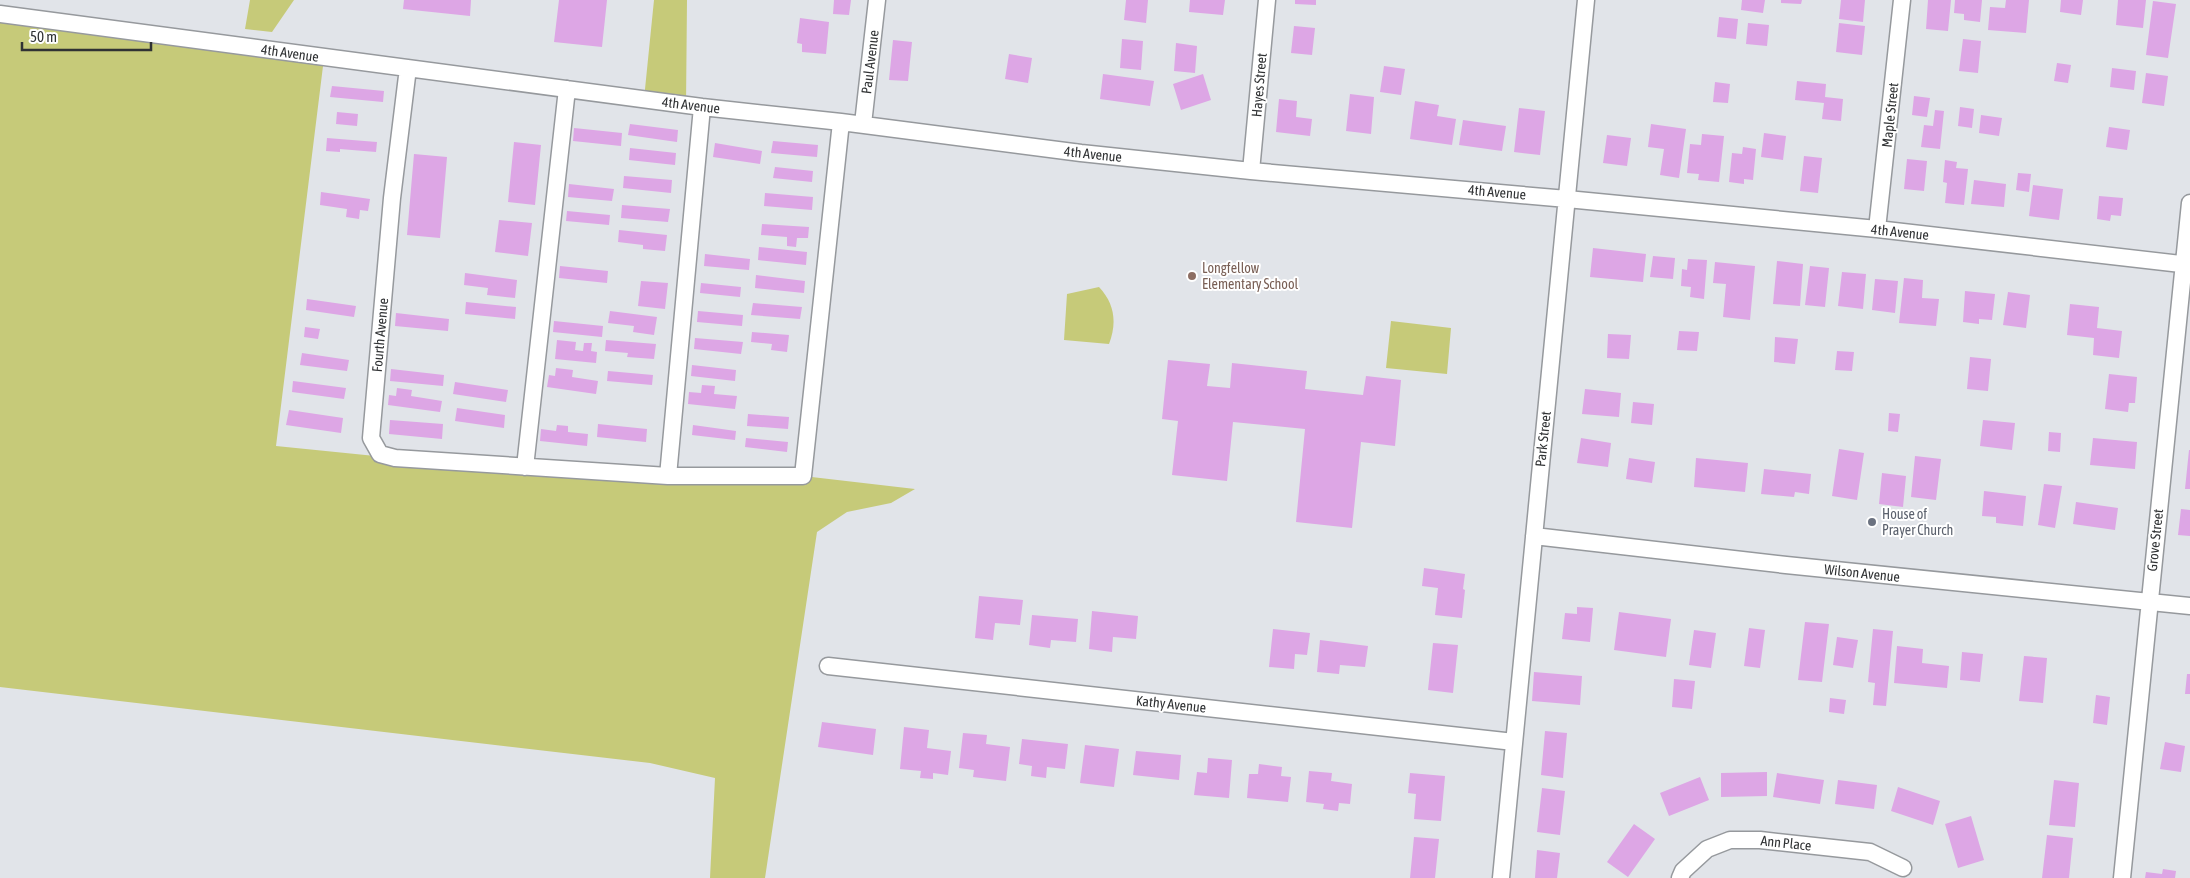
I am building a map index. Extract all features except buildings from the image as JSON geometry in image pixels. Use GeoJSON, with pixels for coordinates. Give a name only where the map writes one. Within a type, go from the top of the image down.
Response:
{"type":"FeatureCollection","features":[{"type":"Feature","properties":{"kind":"street","name":"Paul Avenue"},"geometry":{"type":"LineString","coordinates":[[863,124],[877,0]]}},
{"type":"Feature","properties":{"kind":"street","name":"Hayes Street"},"geometry":{"type":"LineString","coordinates":[[1251,171],[1267,0]]}},
{"type":"Feature","properties":{"kind":"street","name":"Park Street"},"geometry":{"type":"LineString","coordinates":[[1501,878],[1586,0]]}},
{"type":"Feature","properties":{"kind":"street","name":"Maple Street"},"geometry":{"type":"LineString","coordinates":[[1877,229],[1902,0]]}},
{"type":"Feature","properties":{"kind":"street","name":"4th Avenue"},"geometry":{"type":"LineString","coordinates":[[0,14],[702,107],[863,124],[1081,153],[1251,171],[1567,198],[1877,229],[2187,264]]}},
{"type":"Feature","properties":{"kind":"street","name":"Fourth Avenue"},"geometry":{"type":"LineString","coordinates":[[408,68],[392,198],[371,438],[380,454],[395,458],[668,476],[803,476],[841,122]]}},
{"type":"Feature","properties":{"kind":"street"},"geometry":{"type":"LineString","coordinates":[[525,467],[567,89]]}},
{"type":"Feature","properties":{"kind":"street"},"geometry":{"type":"LineString","coordinates":[[668,476],[702,107]]}},
{"type":"Feature","properties":{"kind":"street","name":"Grove Street"},"geometry":{"type":"LineString","coordinates":[[2122,878],[2149,602],[2187,264],[2190,203]]}},
{"type":"Feature","properties":{"kind":"street","name":"Wilson Avenue"},"geometry":{"type":"LineString","coordinates":[[1534,536],[1806,567],[2190,606]]}},
{"type":"Feature","properties":{"kind":"street","name":"Kathy Avenue"},"geometry":{"type":"LineString","coordinates":[[828,666],[1514,742]]}},
{"type":"Feature","properties":{"kind":"street","name":"Ann Place"},"geometry":{"type":"LineString","coordinates":[[1680,878],[1683,870],[1707,849],[1730,840],[1760,840],[1870,852],[1903,868]]}},
{"type":"Feature","properties":{"kind":"green space"},"geometry":{"type":"Polygon","coordinates":[[[250,0],[294,0],[272,32],[245,29],[250,0]]]}},
{"type":"Feature","properties":{"kind":"green space"},"geometry":{"type":"Polygon","coordinates":[[[654,0],[687,0],[686,105],[644,99],[654,0]]]}},
{"type":"Feature","properties":{"kind":"green space"},"geometry":{"type":"Polygon","coordinates":[[[0,14],[324,58],[276,446],[395,458],[803,476],[915,489],[891,503],[847,512],[817,532],[765,878],[710,878],[715,778],[650,763],[0,687],[0,14]]]}},
{"type":"Feature","properties":{"kind":"green space"},"geometry":{"type":"Polygon","coordinates":[[[1099,287],[1108,300],[1113,314],[1113,329],[1109,344],[1064,340],[1067,294],[1099,287]]]}},
{"type":"Feature","properties":{"kind":"green space"},"geometry":{"type":"Polygon","coordinates":[[[1391,321],[1451,328],[1447,374],[1386,368],[1391,321]]]}},
{"type":"Feature","properties":{"kind":"place","name":"Longfellow Elementary School"},"geometry":{"type":"Point","coordinates":[1192,276]}},
{"type":"Feature","properties":{"kind":"place","name":"House of Prayer Church"},"geometry":{"type":"Point","coordinates":[1872,522]}}]}
